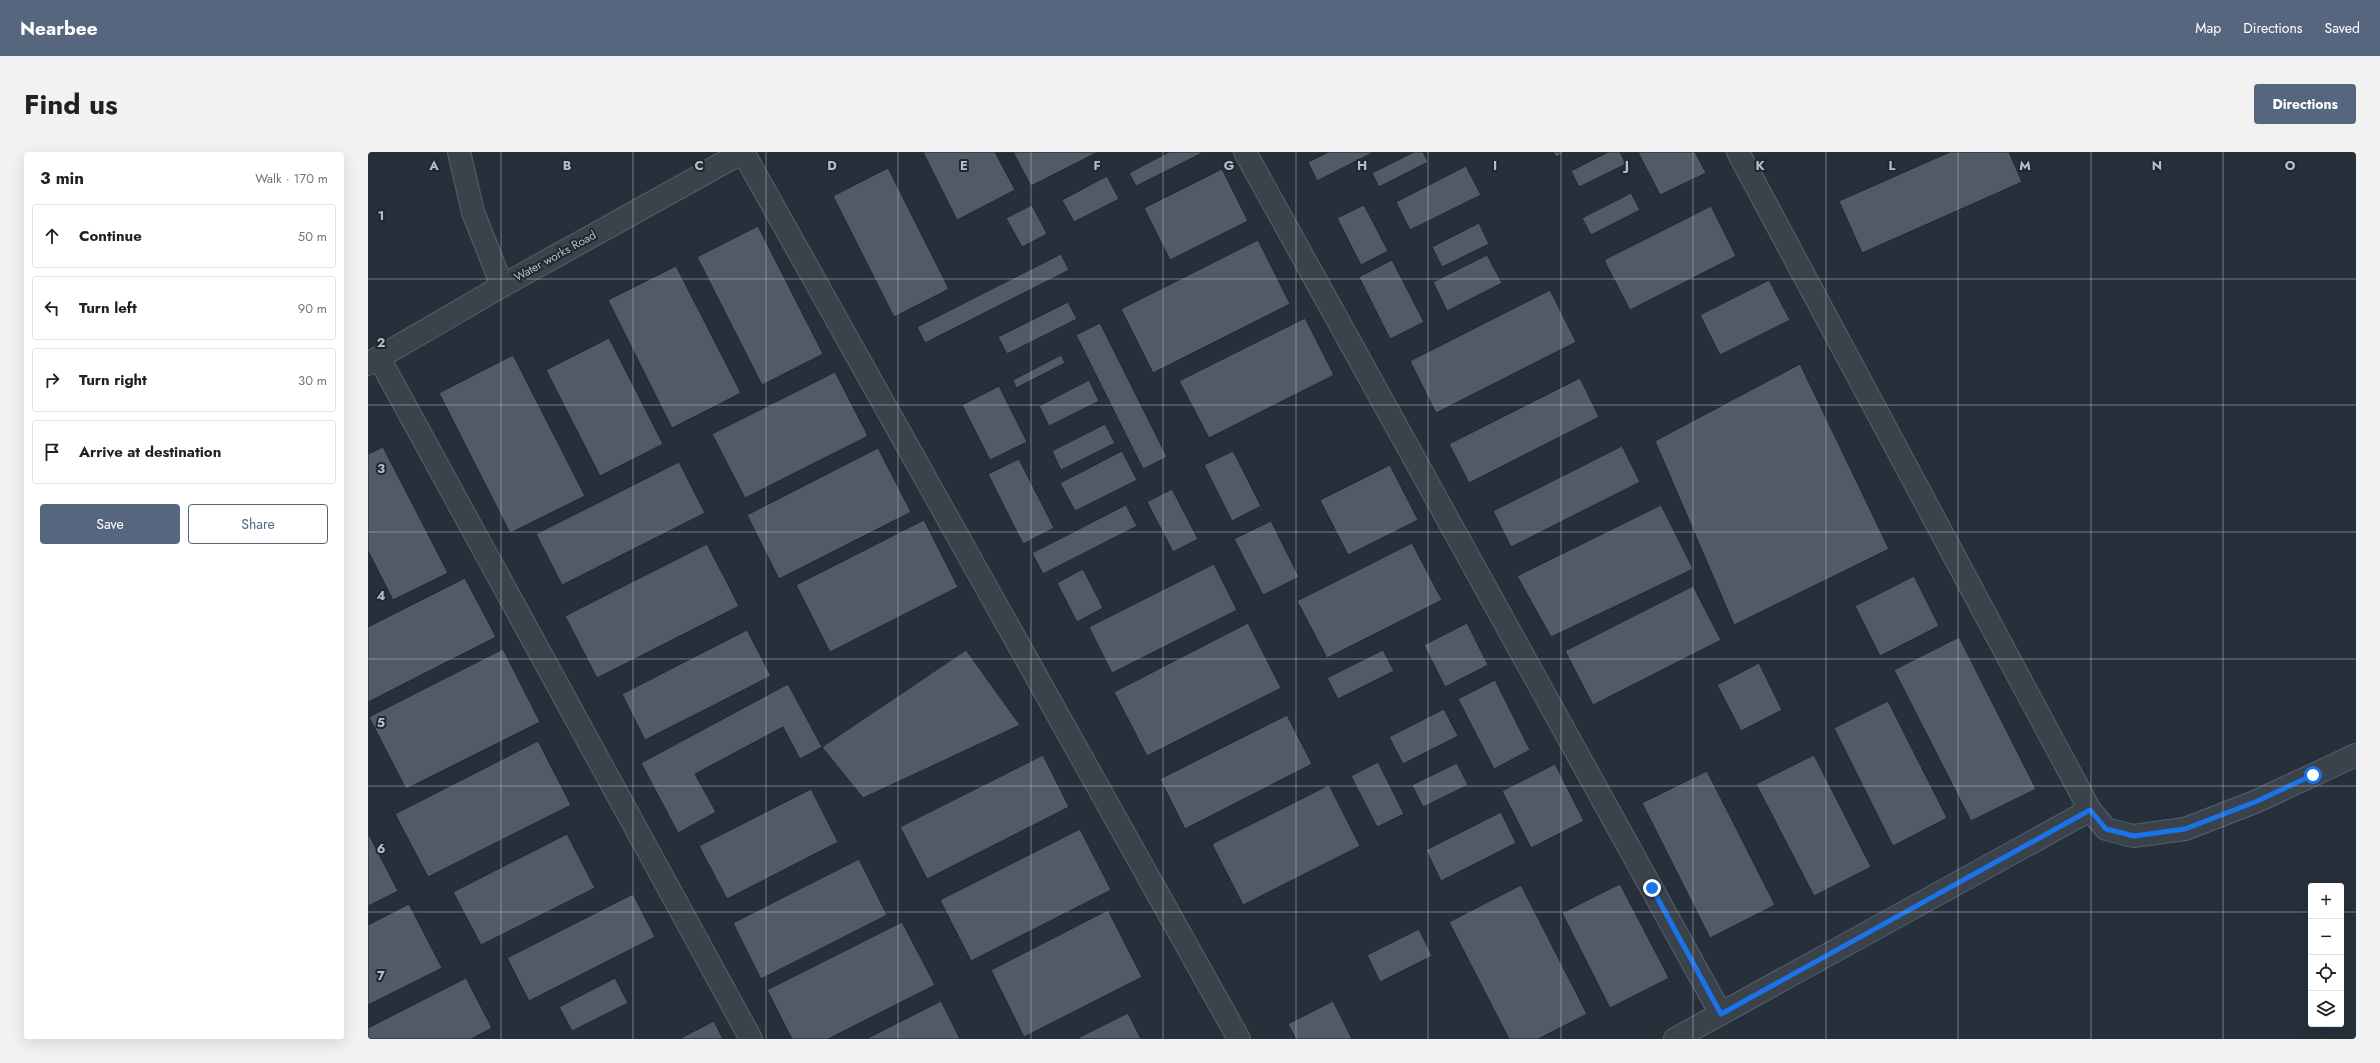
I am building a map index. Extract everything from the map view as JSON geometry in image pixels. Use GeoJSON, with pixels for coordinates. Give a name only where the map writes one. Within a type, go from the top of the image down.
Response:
{"type":"FeatureCollection","features":[{"type":"Feature","properties":{"kind":"street"},"geometry":{"type":"LineString","coordinates":[[459,152],[473,212],[502,286]]}},
{"type":"Feature","properties":{"kind":"street"},"geometry":{"type":"LineString","coordinates":[[743,152],[1239,1039]]}},
{"type":"Feature","properties":{"kind":"street","name":"Water works Road"},"geometry":{"type":"LineString","coordinates":[[373,361],[502,286],[743,152]]}},
{"type":"Feature","properties":{"kind":"street"},"geometry":{"type":"LineString","coordinates":[[1245,152],[1721,1014]]}},
{"type":"Feature","properties":{"kind":"street"},"geometry":{"type":"LineString","coordinates":[[1738,152],[2090,810],[2106,829],[2134,836],[2185,829],[2255,802],[2356,755]]}},
{"type":"Feature","properties":{"kind":"street"},"geometry":{"type":"LineString","coordinates":[[373,361],[751,1039]]}},
{"type":"Feature","properties":{"kind":"street"},"geometry":{"type":"LineString","coordinates":[[1675,1039],[2090,810]]}},
{"type":"Feature","properties":{"kind":"building"},"geometry":{"type":"Polygon","coordinates":[[[923,152],[995,152],[1015,190],[957,220],[923,152]]]}},
{"type":"Feature","properties":{"kind":"building"},"geometry":{"type":"Polygon","coordinates":[[[1013,152],[1098,152],[1031,186],[1013,152]]]}},
{"type":"Feature","properties":{"kind":"building"},"geometry":{"type":"Polygon","coordinates":[[[1169,152],[1204,152],[1136,186],[1129,173],[1169,152]]]}},
{"type":"Feature","properties":{"kind":"building"},"geometry":{"type":"Polygon","coordinates":[[[1329,152],[1374,152],[1317,181],[1308,162],[1329,152]]]}},
{"type":"Feature","properties":{"kind":"building"},"geometry":{"type":"Polygon","coordinates":[[[1414,152],[1423,152],[1428,162],[1379,187],[1372,173],[1414,152]]]}},
{"type":"Feature","properties":{"kind":"building"},"geometry":{"type":"Polygon","coordinates":[[[1553,152],[1565,152],[1556,157],[1553,152]]]}},
{"type":"Feature","properties":{"kind":"building"},"geometry":{"type":"Polygon","coordinates":[[[1608,152],[1620,152],[1626,164],[1579,187],[1571,171],[1608,152]]]}},
{"type":"Feature","properties":{"kind":"building"},"geometry":{"type":"Polygon","coordinates":[[[1638,152],[1695,152],[1706,173],[1660,195],[1638,152]]]}},
{"type":"Feature","properties":{"kind":"building"},"geometry":{"type":"Polygon","coordinates":[[[1950,152],[2009,152],[2022,182],[1862,253],[1839,201],[1950,152]]]}},
{"type":"Feature","properties":{"kind":"building"},"geometry":{"type":"Polygon","coordinates":[[[1466,166],[1481,195],[1410,230],[1396,202],[1466,166]]]}},
{"type":"Feature","properties":{"kind":"building"},"geometry":{"type":"Polygon","coordinates":[[[888,168],[949,289],[894,317],[833,196],[888,168]]]}},
{"type":"Feature","properties":{"kind":"building"},"geometry":{"type":"Polygon","coordinates":[[[1222,169],[1248,221],[1170,260],[1144,208],[1222,169]]]}},
{"type":"Feature","properties":{"kind":"building"},"geometry":{"type":"Polygon","coordinates":[[[1107,176],[1119,199],[1074,222],[1062,200],[1107,176]]]}},
{"type":"Feature","properties":{"kind":"building"},"geometry":{"type":"Polygon","coordinates":[[[1631,193],[1640,210],[1591,235],[1582,218],[1631,193]]]}},
{"type":"Feature","properties":{"kind":"building"},"geometry":{"type":"Polygon","coordinates":[[[1032,205],[1047,234],[1022,247],[1006,218],[1032,205]]]}},
{"type":"Feature","properties":{"kind":"building"},"geometry":{"type":"Polygon","coordinates":[[[1364,205],[1388,251],[1361,265],[1337,218],[1364,205]]]}},
{"type":"Feature","properties":{"kind":"building"},"geometry":{"type":"Polygon","coordinates":[[[1711,206],[1736,256],[1630,310],[1604,260],[1711,206]]]}},
{"type":"Feature","properties":{"kind":"building"},"geometry":{"type":"Polygon","coordinates":[[[1479,223],[1489,244],[1442,267],[1432,247],[1479,223]]]}},
{"type":"Feature","properties":{"kind":"building"},"geometry":{"type":"Polygon","coordinates":[[[758,226],[823,354],[762,385],[697,257],[758,226]]]}},
{"type":"Feature","properties":{"kind":"building"},"geometry":{"type":"Polygon","coordinates":[[[1258,240],[1290,304],[1153,373],[1121,309],[1258,240]]]}},
{"type":"Feature","properties":{"kind":"building"},"geometry":{"type":"Polygon","coordinates":[[[1061,254],[1069,270],[925,343],[917,327],[1061,254]]]}},
{"type":"Feature","properties":{"kind":"building"},"geometry":{"type":"Polygon","coordinates":[[[1487,255],[1502,283],[1447,311],[1433,282],[1487,255]]]}},
{"type":"Feature","properties":{"kind":"building"},"geometry":{"type":"Polygon","coordinates":[[[1392,260],[1424,322],[1390,339],[1359,277],[1392,260]]]}},
{"type":"Feature","properties":{"kind":"building"},"geometry":{"type":"Polygon","coordinates":[[[676,266],[741,393],[672,428],[608,300],[676,266]]]}},
{"type":"Feature","properties":{"kind":"building"},"geometry":{"type":"Polygon","coordinates":[[[1769,280],[1790,320],[1720,355],[1700,315],[1769,280]]]}},
{"type":"Feature","properties":{"kind":"building"},"geometry":{"type":"Polygon","coordinates":[[[1550,290],[1576,342],[1436,413],[1410,361],[1550,290]]]}},
{"type":"Feature","properties":{"kind":"building"},"geometry":{"type":"Polygon","coordinates":[[[1068,302],[1077,319],[1007,354],[998,337],[1068,302]]]}},
{"type":"Feature","properties":{"kind":"building"},"geometry":{"type":"Polygon","coordinates":[[[1305,318],[1334,375],[1209,438],[1179,381],[1305,318]]]}},
{"type":"Feature","properties":{"kind":"building"},"geometry":{"type":"Polygon","coordinates":[[[1100,323],[1167,457],[1143,469],[1076,335],[1100,323]]]}},
{"type":"Feature","properties":{"kind":"building"},"geometry":{"type":"Polygon","coordinates":[[[609,338],[663,444],[600,476],[546,370],[609,338]]]}},
{"type":"Feature","properties":{"kind":"building"},"geometry":{"type":"Polygon","coordinates":[[[513,355],[585,496],[510,533],[439,393],[513,355]]]}},
{"type":"Feature","properties":{"kind":"building"},"geometry":{"type":"Polygon","coordinates":[[[1061,355],[1065,363],[1016,388],[1013,380],[1061,355]]]}},
{"type":"Feature","properties":{"kind":"building"},"geometry":{"type":"Polygon","coordinates":[[[1800,364],[1889,549],[1734,625],[1655,441],[1800,364]]]}},
{"type":"Feature","properties":{"kind":"building"},"geometry":{"type":"Polygon","coordinates":[[[835,372],[868,436],[745,498],[712,434],[835,372]]]}},
{"type":"Feature","properties":{"kind":"building"},"geometry":{"type":"Polygon","coordinates":[[[1580,378],[1599,417],[1469,483],[1449,444],[1580,378]]]}},
{"type":"Feature","properties":{"kind":"building"},"geometry":{"type":"Polygon","coordinates":[[[1089,380],[1099,401],[1049,426],[1039,406],[1089,380]]]}},
{"type":"Feature","properties":{"kind":"building"},"geometry":{"type":"Polygon","coordinates":[[[999,386],[1027,442],[990,460],[962,405],[999,386]]]}},
{"type":"Feature","properties":{"kind":"building"},"geometry":{"type":"Polygon","coordinates":[[[1105,424],[1115,443],[1061,470],[1052,451],[1105,424]]]}},
{"type":"Feature","properties":{"kind":"building"},"geometry":{"type":"Polygon","coordinates":[[[1622,446],[1640,482],[1511,547],[1493,511],[1622,446]]]}},
{"type":"Feature","properties":{"kind":"building"},"geometry":{"type":"Polygon","coordinates":[[[383,447],[448,573],[393,600],[368,551],[368,454],[383,447]]]}},
{"type":"Feature","properties":{"kind":"building"},"geometry":{"type":"Polygon","coordinates":[[[878,448],[911,512],[779,579],[747,515],[878,448]]]}},
{"type":"Feature","properties":{"kind":"building"},"geometry":{"type":"Polygon","coordinates":[[[1122,451],[1137,480],[1075,511],[1060,483],[1122,451]]]}},
{"type":"Feature","properties":{"kind":"building"},"geometry":{"type":"Polygon","coordinates":[[[1233,451],[1261,506],[1232,521],[1204,465],[1233,451]]]}},
{"type":"Feature","properties":{"kind":"building"},"geometry":{"type":"Polygon","coordinates":[[[1019,459],[1054,528],[1023,544],[988,474],[1019,459]]]}},
{"type":"Feature","properties":{"kind":"building"},"geometry":{"type":"Polygon","coordinates":[[[679,462],[705,513],[562,585],[536,534],[679,462]]]}},
{"type":"Feature","properties":{"kind":"building"},"geometry":{"type":"Polygon","coordinates":[[[1390,465],[1418,520],[1348,555],[1320,500],[1390,465]]]}},
{"type":"Feature","properties":{"kind":"building"},"geometry":{"type":"Polygon","coordinates":[[[1172,489],[1198,539],[1173,552],[1147,502],[1172,489]]]}},
{"type":"Feature","properties":{"kind":"building"},"geometry":{"type":"Polygon","coordinates":[[[1126,505],[1137,526],[1043,574],[1032,553],[1126,505]]]}},
{"type":"Feature","properties":{"kind":"building"},"geometry":{"type":"Polygon","coordinates":[[[1661,505],[1693,569],[1551,637],[1517,576],[1661,505]]]}},
{"type":"Feature","properties":{"kind":"building"},"geometry":{"type":"Polygon","coordinates":[[[924,520],[958,587],[830,652],[796,585],[924,520]]]}},
{"type":"Feature","properties":{"kind":"building"},"geometry":{"type":"Polygon","coordinates":[[[1271,521],[1299,577],[1263,595],[1234,539],[1271,521]]]}},
{"type":"Feature","properties":{"kind":"building"},"geometry":{"type":"Polygon","coordinates":[[[1412,543],[1442,600],[1327,658],[1297,601],[1412,543]]]}},
{"type":"Feature","properties":{"kind":"building"},"geometry":{"type":"Polygon","coordinates":[[[707,544],[739,606],[597,678],[565,616],[707,544]]]}},
{"type":"Feature","properties":{"kind":"building"},"geometry":{"type":"Polygon","coordinates":[[[1214,564],[1237,610],[1112,673],[1089,627],[1214,564]]]}},
{"type":"Feature","properties":{"kind":"building"},"geometry":{"type":"Polygon","coordinates":[[[1083,569],[1103,608],[1077,622],[1057,583],[1083,569]]]}},
{"type":"Feature","properties":{"kind":"building"},"geometry":{"type":"Polygon","coordinates":[[[1914,576],[1939,626],[1880,656],[1855,606],[1914,576]]]}},
{"type":"Feature","properties":{"kind":"building"},"geometry":{"type":"Polygon","coordinates":[[[465,578],[496,637],[368,702],[368,627],[465,578]]]}},
{"type":"Feature","properties":{"kind":"building"},"geometry":{"type":"Polygon","coordinates":[[[1693,586],[1721,640],[1593,705],[1565,651],[1693,586]]]}},
{"type":"Feature","properties":{"kind":"building"},"geometry":{"type":"Polygon","coordinates":[[[1248,623],[1281,688],[1147,756],[1114,692],[1248,623]]]}},
{"type":"Feature","properties":{"kind":"building"},"geometry":{"type":"Polygon","coordinates":[[[1467,623],[1488,665],[1445,687],[1424,645],[1467,623]]]}},
{"type":"Feature","properties":{"kind":"building"},"geometry":{"type":"Polygon","coordinates":[[[747,630],[771,676],[645,740],[622,694],[747,630]]]}},
{"type":"Feature","properties":{"kind":"building"},"geometry":{"type":"Polygon","coordinates":[[[1959,637],[2036,789],[1971,821],[1894,670],[1959,637]]]}},
{"type":"Feature","properties":{"kind":"building"},"geometry":{"type":"Polygon","coordinates":[[[503,649],[540,722],[406,789],[369,717],[503,649]]]}},
{"type":"Feature","properties":{"kind":"building"},"geometry":{"type":"Polygon","coordinates":[[[966,650],[1020,725],[863,798],[822,747],[966,650]]]}},
{"type":"Feature","properties":{"kind":"building"},"geometry":{"type":"Polygon","coordinates":[[[1383,650],[1394,671],[1338,699],[1327,678],[1383,650]]]}},
{"type":"Feature","properties":{"kind":"building"},"geometry":{"type":"Polygon","coordinates":[[[1759,663],[1782,710],[1741,731],[1717,685],[1759,663]]]}},
{"type":"Feature","properties":{"kind":"building"},"geometry":{"type":"Polygon","coordinates":[[[1495,680],[1530,750],[1494,769],[1458,699],[1495,680]]]}},
{"type":"Feature","properties":{"kind":"building"},"geometry":{"type":"Polygon","coordinates":[[[788,684],[822,747],[800,759],[783,727],[695,774],[716,812],[678,833],[641,763],[788,684]]]}},
{"type":"Feature","properties":{"kind":"building"},"geometry":{"type":"Polygon","coordinates":[[[1888,701],[1947,818],[1893,846],[1834,728],[1888,701]]]}},
{"type":"Feature","properties":{"kind":"building"},"geometry":{"type":"Polygon","coordinates":[[[1444,709],[1458,736],[1403,764],[1389,737],[1444,709]]]}},
{"type":"Feature","properties":{"kind":"building"},"geometry":{"type":"Polygon","coordinates":[[[1287,715],[1312,764],[1185,829],[1160,779],[1287,715]]]}},
{"type":"Feature","properties":{"kind":"building"},"geometry":{"type":"Polygon","coordinates":[[[538,741],[571,805],[428,877],[395,814],[538,741]]]}},
{"type":"Feature","properties":{"kind":"building"},"geometry":{"type":"Polygon","coordinates":[[[1043,755],[1069,807],[927,879],[900,827],[1043,755]]]}},
{"type":"Feature","properties":{"kind":"building"},"geometry":{"type":"Polygon","coordinates":[[[1814,755],[1871,867],[1814,896],[1756,784],[1814,755]]]}},
{"type":"Feature","properties":{"kind":"building"},"geometry":{"type":"Polygon","coordinates":[[[1378,762],[1404,814],[1377,827],[1351,776],[1378,762]]]}},
{"type":"Feature","properties":{"kind":"building"},"geometry":{"type":"Polygon","coordinates":[[[1457,763],[1468,785],[1423,807],[1412,785],[1457,763]]]}},
{"type":"Feature","properties":{"kind":"building"},"geometry":{"type":"Polygon","coordinates":[[[1555,764],[1584,821],[1531,848],[1502,791],[1555,764]]]}},
{"type":"Feature","properties":{"kind":"building"},"geometry":{"type":"Polygon","coordinates":[[[1707,771],[1775,905],[1710,938],[1642,803],[1707,771]]]}},
{"type":"Feature","properties":{"kind":"building"},"geometry":{"type":"Polygon","coordinates":[[[1329,785],[1360,846],[1243,905],[1212,844],[1329,785]]]}},
{"type":"Feature","properties":{"kind":"building"},"geometry":{"type":"Polygon","coordinates":[[[811,789],[838,842],[727,899],[699,846],[811,789]]]}},
{"type":"Feature","properties":{"kind":"building"},"geometry":{"type":"Polygon","coordinates":[[[1501,812],[1516,843],[1441,881],[1426,850],[1501,812]]]}},
{"type":"Feature","properties":{"kind":"building"},"geometry":{"type":"Polygon","coordinates":[[[1080,829],[1111,890],[971,961],[940,900],[1080,829]]]}},
{"type":"Feature","properties":{"kind":"building"},"geometry":{"type":"Polygon","coordinates":[[[368,833],[398,891],[368,906],[368,833]]]}},
{"type":"Feature","properties":{"kind":"building"},"geometry":{"type":"Polygon","coordinates":[[[567,834],[595,888],[481,945],[453,892],[567,834]]]}},
{"type":"Feature","properties":{"kind":"building"},"geometry":{"type":"Polygon","coordinates":[[[859,859],[887,915],[761,979],[733,923],[859,859]]]}},
{"type":"Feature","properties":{"kind":"building"},"geometry":{"type":"Polygon","coordinates":[[[1620,884],[1669,978],[1610,1008],[1562,913],[1620,884]]]}},
{"type":"Feature","properties":{"kind":"building"},"geometry":{"type":"Polygon","coordinates":[[[1521,885],[1587,1014],[1538,1039],[1509,1039],[1449,922],[1521,885]]]}},
{"type":"Feature","properties":{"kind":"building"},"geometry":{"type":"Polygon","coordinates":[[[633,894],[655,937],[529,1001],[507,958],[633,894]]]}},
{"type":"Feature","properties":{"kind":"building"},"geometry":{"type":"Polygon","coordinates":[[[409,904],[442,968],[368,1005],[368,925],[409,904]]]}},
{"type":"Feature","properties":{"kind":"building"},"geometry":{"type":"Polygon","coordinates":[[[1108,910],[1142,977],[1024,1037],[991,970],[1108,910]]]}},
{"type":"Feature","properties":{"kind":"building"},"geometry":{"type":"Polygon","coordinates":[[[902,922],[935,985],[828,1039],[792,1039],[767,990],[902,922]]]}},
{"type":"Feature","properties":{"kind":"building"},"geometry":{"type":"Polygon","coordinates":[[[1419,929],[1432,956],[1380,982],[1367,955],[1419,929]]]}},
{"type":"Feature","properties":{"kind":"building"},"geometry":{"type":"Polygon","coordinates":[[[466,978],[492,1028],[471,1039],[368,1039],[368,1028],[466,978]]]}},
{"type":"Feature","properties":{"kind":"building"},"geometry":{"type":"Polygon","coordinates":[[[615,978],[628,1003],[572,1031],[559,1007],[615,978]]]}},
{"type":"Feature","properties":{"kind":"building"},"geometry":{"type":"Polygon","coordinates":[[[941,1001],[960,1039],[866,1039],[941,1001]]]}},
{"type":"Feature","properties":{"kind":"building"},"geometry":{"type":"Polygon","coordinates":[[[1333,1001],[1352,1039],[1296,1039],[1288,1024],[1333,1001]]]}},
{"type":"Feature","properties":{"kind":"building"},"geometry":{"type":"Polygon","coordinates":[[[1128,1013],[1141,1039],[1076,1039],[1128,1013]]]}},
{"type":"Feature","properties":{"kind":"building"},"geometry":{"type":"Polygon","coordinates":[[[714,1021],[723,1039],[679,1039],[714,1021]]]}},
{"type":"Feature","properties":{"kind":"route"},"geometry":{"type":"LineString","coordinates":[[1652,888],[1721,1014],[2090,810],[2106,829],[2134,836],[2185,829],[2255,802],[2313,775]]}}]}
